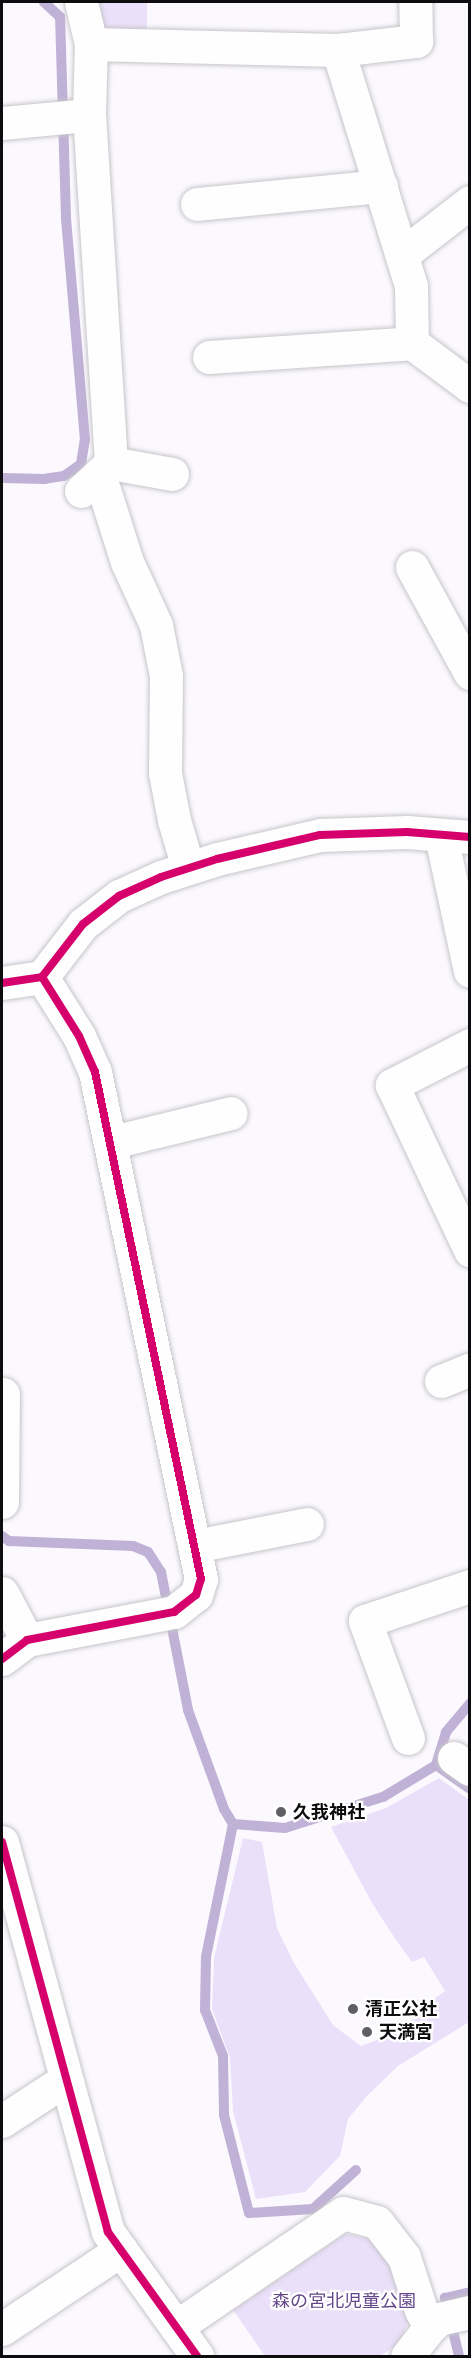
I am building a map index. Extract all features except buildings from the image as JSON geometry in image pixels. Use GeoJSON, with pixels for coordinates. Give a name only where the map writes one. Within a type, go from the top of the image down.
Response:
{"type":"FeatureCollection","features":[{"type":"Feature","properties":{"kind":"street"},"geometry":{"type":"LineString","coordinates":[[81,2],[91,44],[72,116],[97,476],[127,562],[156,625],[166,676],[165,773],[174,820],[188,868]]}},
{"type":"Feature","properties":{"kind":"street"},"geometry":{"type":"LineString","coordinates":[[91,44],[338,50],[416,41],[415,2]]}},
{"type":"Feature","properties":{"kind":"street"},"geometry":{"type":"LineString","coordinates":[[338,50],[403,254],[411,286],[412,343]]}},
{"type":"Feature","properties":{"kind":"street"},"geometry":{"type":"LineString","coordinates":[[2,123],[72,116]]}},
{"type":"Feature","properties":{"kind":"street"},"geometry":{"type":"LineString","coordinates":[[197,204],[381,186]]}},
{"type":"Feature","properties":{"kind":"street"},"geometry":{"type":"LineString","coordinates":[[403,254],[470,202]]}},
{"type":"Feature","properties":{"kind":"street"},"geometry":{"type":"LineString","coordinates":[[209,357],[412,343],[468,382]]}},
{"type":"Feature","properties":{"kind":"street"},"geometry":{"type":"LineString","coordinates":[[97,476],[172,474]]}},
{"type":"Feature","properties":{"kind":"street"},"geometry":{"type":"LineString","coordinates":[[412,567],[470,673]]}},
{"type":"Feature","properties":{"kind":"street"},"geometry":{"type":"LineString","coordinates":[[2,983],[42,977],[83,924],[118,896],[161,877],[217,859],[320,835],[407,832],[455,836],[470,971]]}},
{"type":"Feature","properties":{"kind":"street"},"geometry":{"type":"LineString","coordinates":[[2,1593],[14,1650],[170,1612],[190,1601],[201,1579],[146,1320],[112,1142],[91,1063],[79,1036],[42,977]]}},
{"type":"Feature","properties":{"kind":"street"},"geometry":{"type":"LineString","coordinates":[[470,1045],[392,1085],[470,1250]]}},
{"type":"Feature","properties":{"kind":"street"},"geometry":{"type":"LineString","coordinates":[[112,1142],[231,1113]]}},
{"type":"Feature","properties":{"kind":"street"},"geometry":{"type":"LineString","coordinates":[[2,1502],[3,1395]]}},
{"type":"Feature","properties":{"kind":"street"},"geometry":{"type":"LineString","coordinates":[[195,1546],[307,1524]]}},
{"type":"Feature","properties":{"kind":"street"},"geometry":{"type":"LineString","coordinates":[[408,1738],[365,1621],[470,1586]]}},
{"type":"Feature","properties":{"kind":"street"},"geometry":{"type":"LineString","coordinates":[[2,1842],[9,1901],[65,2080],[108,2232],[197,2356]]}},
{"type":"Feature","properties":{"kind":"street"},"geometry":{"type":"LineString","coordinates":[[2,2121],[65,2080]]}},
{"type":"Feature","properties":{"kind":"street"},"geometry":{"type":"LineString","coordinates":[[176,2327],[343,2213],[377,2222],[451,2318],[407,2356]]}},
{"type":"Feature","properties":{"kind":"street"},"geometry":{"type":"LineString","coordinates":[[2,2329],[121,2250]]}},
{"type":"Feature","properties":{"kind":"green space"},"geometry":{"type":"Polygon","coordinates":[[[96,2],[147,2],[147,36],[104,36],[104,22],[96,2]]]}},
{"type":"Feature","properties":{"kind":"green space"},"geometry":{"type":"Polygon","coordinates":[[[439,1778],[469,1800],[469,2022],[398,2066],[366,2097],[348,2119],[340,2156],[305,2192],[256,2199],[233,2111],[230,2058],[212,2009],[214,1958],[243,1838],[262,1842],[277,1928],[294,1963],[333,2025],[361,2046],[385,2037],[428,2010],[431,2001],[445,1991],[424,1957],[412,1962],[394,1937],[372,1903],[331,1827],[386,1808],[439,1778]]]}},
{"type":"Feature","properties":{"kind":"green space","name":"森の宮北児童公園"},"geometry":{"type":"Polygon","coordinates":[[[345,2234],[371,2239],[390,2258],[409,2319],[400,2343],[380,2356],[265,2356],[233,2310],[345,2234]]]}},
{"type":"Feature","properties":{"kind":"waterway"},"geometry":{"type":"LineString","coordinates":[[2,478],[44,479],[64,476],[81,464],[85,440],[66,217],[60,17],[44,2]]}},
{"type":"Feature","properties":{"kind":"waterway"},"geometry":{"type":"LineString","coordinates":[[2,1536],[9,1541],[133,1546],[148,1552],[161,1572],[188,1710],[224,1809],[233,1824],[285,1828],[383,1797],[436,1765],[446,1732],[470,1703]]}},
{"type":"Feature","properties":{"kind":"waterway"},"geometry":{"type":"LineString","coordinates":[[436,1765],[470,1789]]}},
{"type":"Feature","properties":{"kind":"waterway"},"geometry":{"type":"LineString","coordinates":[[233,1824],[206,1957],[205,2010],[223,2056],[224,2115],[249,2213],[313,2209],[356,2170]]}},
{"type":"Feature","properties":{"kind":"waterway"},"geometry":{"type":"LineString","coordinates":[[459,2356],[445,2298],[470,2292]]}},
{"type":"Feature","properties":{"kind":"cycle path"},"geometry":{"type":"LineString","coordinates":[[2,983],[42,977],[83,924],[119,896],[161,877],[217,859],[320,835],[407,832],[470,837]]}},
{"type":"Feature","properties":{"kind":"cycle path"},"geometry":{"type":"LineString","coordinates":[[2,1659],[27,1640],[174,1612],[196,1595],[201,1579],[95,1072],[79,1036],[42,977]]}},
{"type":"Feature","properties":{"kind":"cycle path"},"geometry":{"type":"LineString","coordinates":[[2,1842],[108,2232],[197,2356]]}},
{"type":"Feature","properties":{"kind":"place","name":"久我神社"},"geometry":{"type":"Point","coordinates":[281,1812]}},
{"type":"Feature","properties":{"kind":"place","name":"清正公社"},"geometry":{"type":"Point","coordinates":[353,2009]}},
{"type":"Feature","properties":{"kind":"place","name":"天満宮"},"geometry":{"type":"Point","coordinates":[367,2032]}}]}
